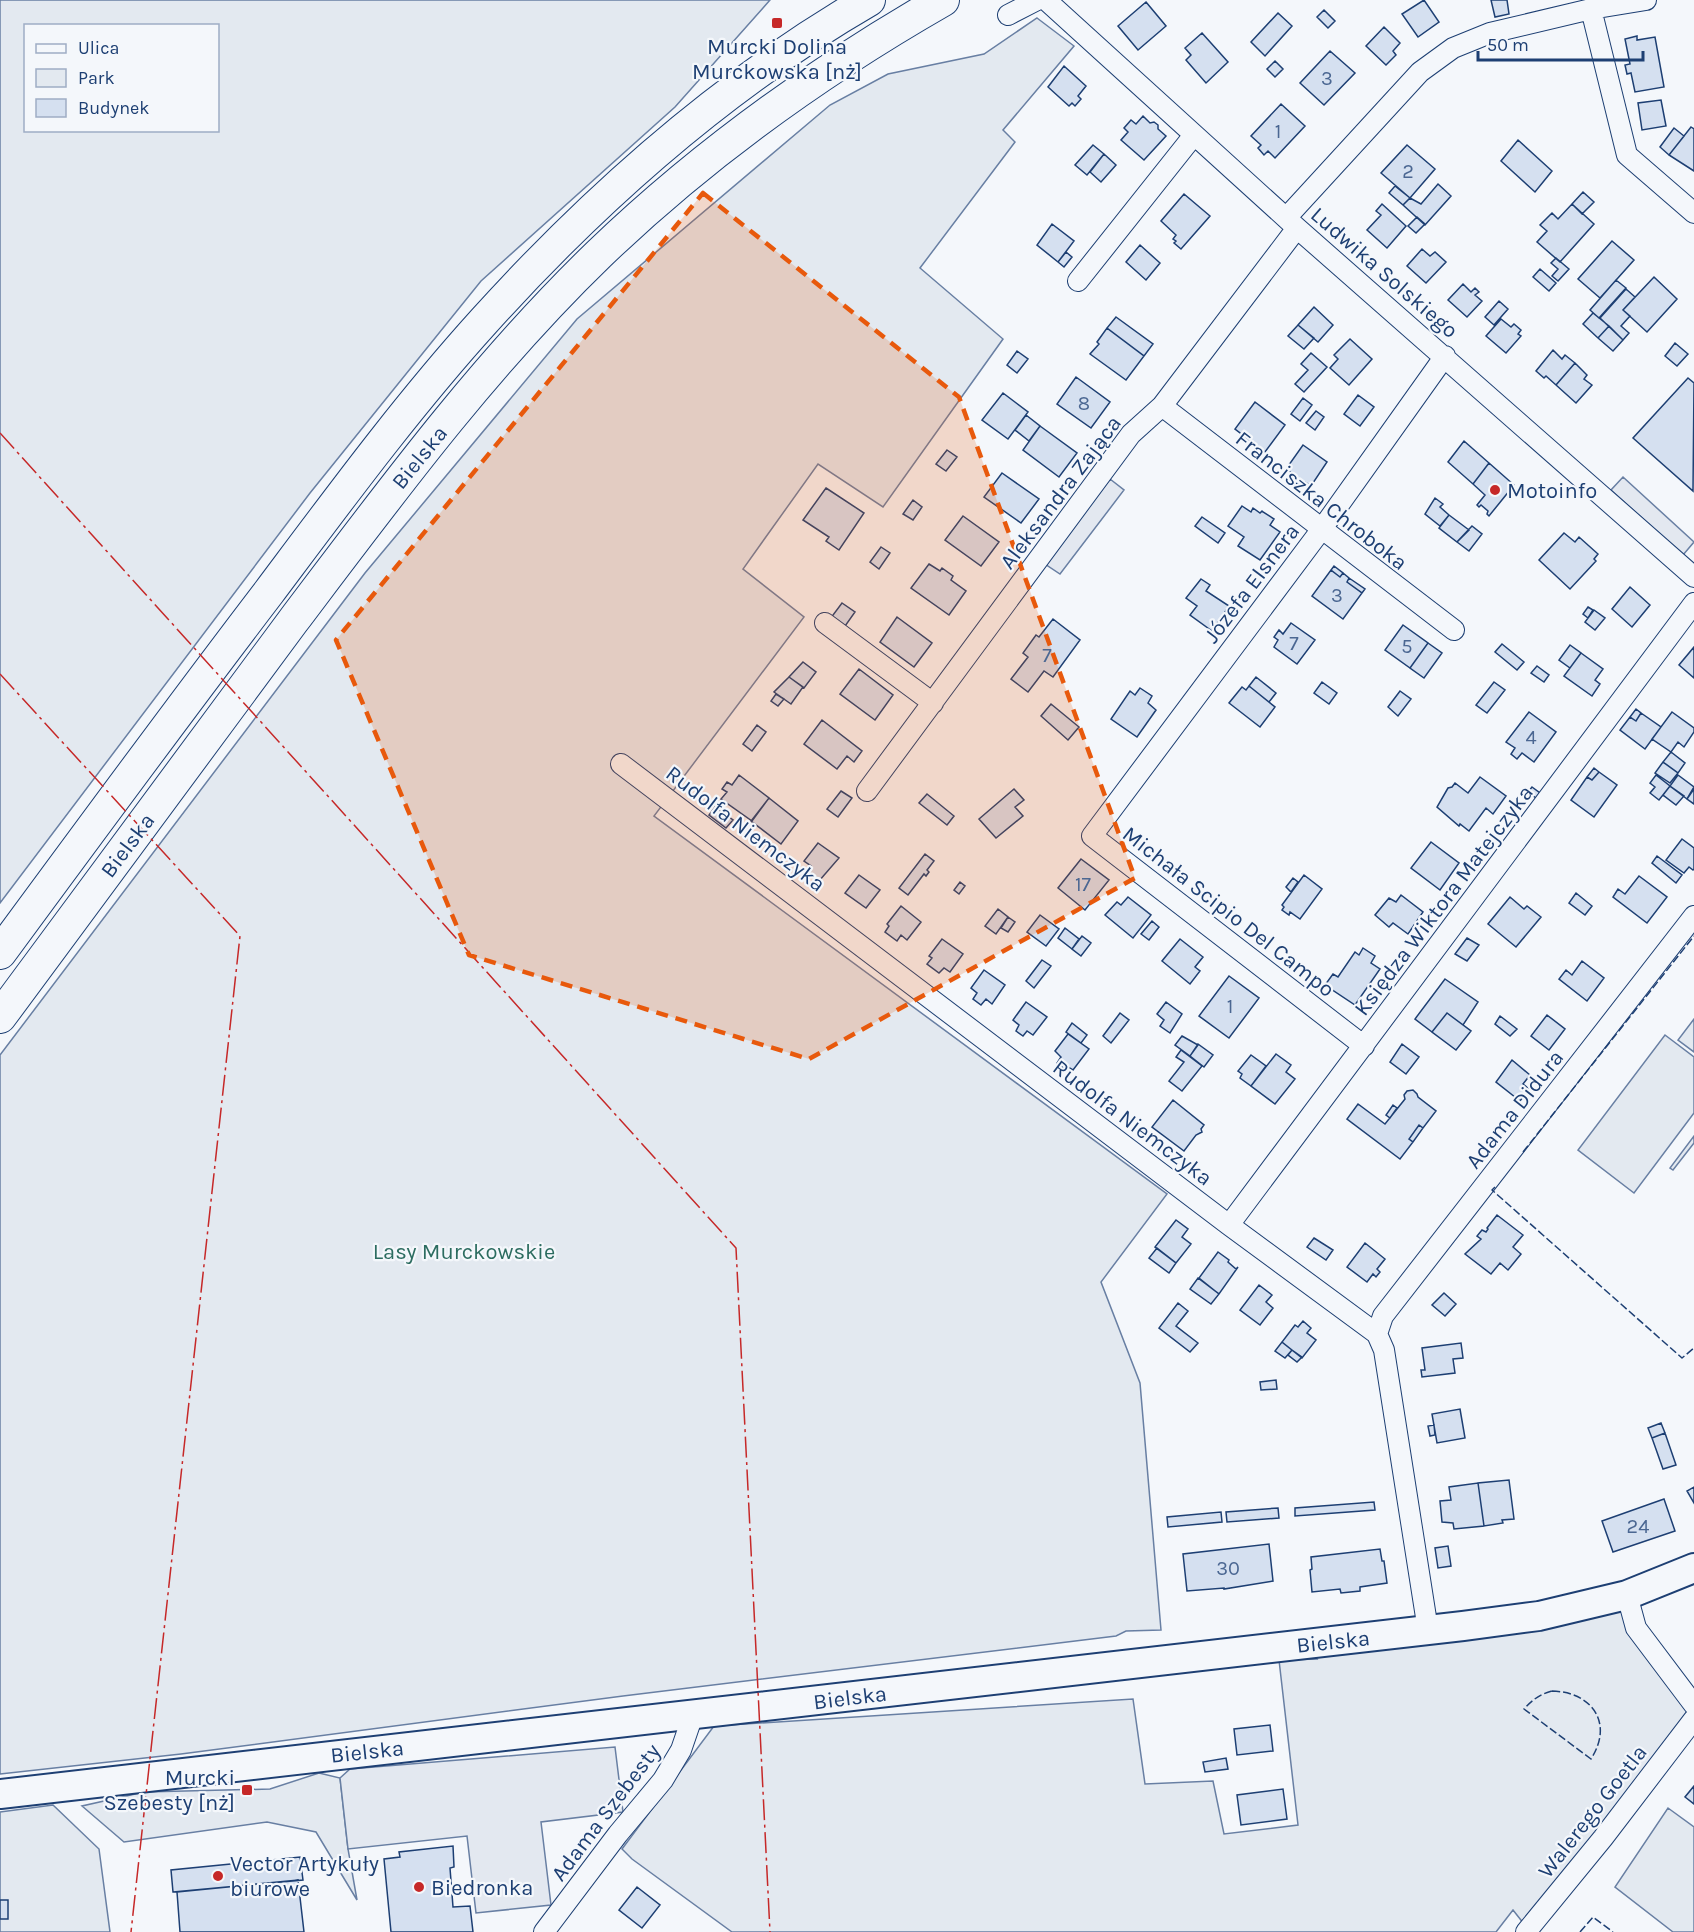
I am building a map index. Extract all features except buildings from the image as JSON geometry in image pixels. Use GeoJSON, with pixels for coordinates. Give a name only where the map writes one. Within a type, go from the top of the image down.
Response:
{"type":"FeatureCollection","features":[{"type":"Feature","properties":{"kind":"main road","name":"Bielska"},"geometry":{"type":"LineString","coordinates":[[0,953],[357,474],[483,322],[573,229],[663,146],[791,49],[869,0]]}},
{"type":"Feature","properties":{"kind":"main road","name":"Bielska"},"geometry":{"type":"LineString","coordinates":[[0,1017],[383,502],[499,360],[598,256],[695,169],[812,81],[879,37],[943,0]]}},
{"type":"Feature","properties":{"kind":"street"},"geometry":{"type":"LineString","coordinates":[[1008,15],[1037,0]]}},
{"type":"Feature","properties":{"kind":"street","name":"Aleksandra Zająca"},"geometry":{"type":"LineString","coordinates":[[867,791],[1131,434],[1162,406],[1291,223],[1420,72],[1453,48],[1490,33],[1592,9],[1646,0]]}},
{"type":"Feature","properties":{"kind":"street","name":"Ludwika Solskiego"},"geometry":{"type":"LineString","coordinates":[[1053,7],[1291,223],[1694,577]]}},
{"type":"Feature","properties":{"kind":"street"},"geometry":{"type":"LineString","coordinates":[[1592,9],[1626,155],[1694,213]]}},
{"type":"Feature","properties":{"kind":"street"},"geometry":{"type":"LineString","coordinates":[[1078,281],[1194,135]]}},
{"type":"Feature","properties":{"kind":"street","name":"Józefa Elsnera"},"geometry":{"type":"LineString","coordinates":[[1092,836],[1321,530],[1445,356]]}},
{"type":"Feature","properties":{"kind":"street","name":"Franciszka Chroboka"},"geometry":{"type":"LineString","coordinates":[[1162,406],[1454,630]]}},
{"type":"Feature","properties":{"kind":"street","name":"Księdza Wiktora Matejczyka"},"geometry":{"type":"LineString","coordinates":[[1229,1225],[1694,603]]}},
{"type":"Feature","properties":{"kind":"street"},"geometry":{"type":"LineString","coordinates":[[825,623],[933,703]]}},
{"type":"Feature","properties":{"kind":"street","name":"Rudolfa Niemczyka"},"geometry":{"type":"LineString","coordinates":[[621,764],[1229,1225],[1377,1334]]}},
{"type":"Feature","properties":{"kind":"street","name":"Michała Scipio Del Campo"},"geometry":{"type":"LineString","coordinates":[[1092,836],[1364,1046]]}},
{"type":"Feature","properties":{"kind":"street","name":"Adama Didura"},"geometry":{"type":"LineString","coordinates":[[1377,1334],[1383,1316],[1694,916]]}},
{"type":"Feature","properties":{"kind":"street"},"geometry":{"type":"LineString","coordinates":[[1377,1334],[1384,1350],[1428,1630]]}},
{"type":"Feature","properties":{"kind":"street","name":"Bielska"},"geometry":{"type":"LineString","coordinates":[[0,1794],[1539,1616],[1627,1595],[1694,1568]]}},
{"type":"Feature","properties":{"kind":"street"},"geometry":{"type":"LineString","coordinates":[[1627,1595],[1636,1628],[1694,1705]]}},
{"type":"Feature","properties":{"kind":"street","name":"Adama Szebesty"},"geometry":{"type":"LineString","coordinates":[[544,1932],[618,1834],[663,1780],[681,1750],[693,1715]]}},
{"type":"Feature","properties":{"kind":"street","name":"Walerego Goetla"},"geometry":{"type":"LineString","coordinates":[[1526,1932],[1603,1838],[1694,1719]]}},
{"type":"Feature","properties":{"kind":"highlighted area"},"geometry":{"type":"Polygon","coordinates":[[[703,193],[959,397],[1135,878],[809,1059],[469,955],[336,640],[703,193]]]}},
{"type":"Feature","properties":{"kind":"green space"},"geometry":{"type":"Polygon","coordinates":[[[0,0],[770,0],[675,107],[481,281],[310,493],[0,903],[0,0]]]}},
{"type":"Feature","properties":{"kind":"green space","name":"Lasy Murckowskie"},"geometry":{"type":"Polygon","coordinates":[[[1037,18],[1074,46],[1003,130],[1015,142],[920,268],[1003,339],[883,507],[818,464],[743,569],[804,617],[654,816],[1167,1194],[1101,1282],[1140,1383],[1161,1630],[1126,1631],[1116,1636],[623,1696],[181,1754],[0,1774],[0,1055],[365,573],[577,319],[830,105],[888,74],[984,54],[1037,18]]]}},
{"type":"Feature","properties":{"kind":"green space"},"geometry":{"type":"Polygon","coordinates":[[[1694,1019],[1694,1052],[1678,1040],[1694,1019]]]}},
{"type":"Feature","properties":{"kind":"green space"},"geometry":{"type":"Polygon","coordinates":[[[1665,1035],[1694,1057],[1694,1113],[1634,1193],[1578,1150],[1665,1035]]]}},
{"type":"Feature","properties":{"kind":"green space"},"geometry":{"type":"Polygon","coordinates":[[[1694,1136],[1694,1143],[1673,1170],[1670,1168],[1694,1136]]]}},
{"type":"Feature","properties":{"kind":"green space"},"geometry":{"type":"Polygon","coordinates":[[[1627,1595],[1694,1705],[1528,1929],[1513,1910],[1496,1932],[732,1932],[632,1859],[622,1849],[714,1726],[1133,1699],[1145,1784],[1213,1781],[1224,1834],[1298,1825],[1279,1660],[1317,1659],[1306,1644],[1627,1595]]]}},
{"type":"Feature","properties":{"kind":"green space"},"geometry":{"type":"Polygon","coordinates":[[[319,1773],[340,1778],[348,1849],[357,1900],[316,1832],[267,1822],[124,1842],[82,1806],[144,1792],[270,1789],[319,1773]]]}},
{"type":"Feature","properties":{"kind":"green space"},"geometry":{"type":"Polygon","coordinates":[[[53,1805],[99,1849],[110,1932],[0,1932],[0,1812],[53,1805]]]}},
{"type":"Feature","properties":{"kind":"green space"},"geometry":{"type":"Polygon","coordinates":[[[1668,1808],[1694,1827],[1694,1932],[1673,1932],[1615,1887],[1668,1808]]]}},
{"type":"Feature","properties":{"kind":"shaded area"},"geometry":{"type":"Polygon","coordinates":[[[1623,477],[1694,542],[1683,555],[1611,490],[1623,477]]]}},
{"type":"Feature","properties":{"kind":"shaded area"},"geometry":{"type":"Polygon","coordinates":[[[1110,479],[1124,490],[1060,574],[1045,564],[1110,479]]]}},
{"type":"Feature","properties":{"kind":"shaded area"},"geometry":{"type":"Polygon","coordinates":[[[615,1747],[623,1812],[541,1822],[551,1905],[476,1913],[467,1836],[348,1849],[340,1778],[350,1769],[615,1747]]]}},
{"type":"Feature","properties":{"kind":"fence"},"geometry":{"type":"LineString","coordinates":[[1523,1152],[1694,936]]}},
{"type":"Feature","properties":{"kind":"fence"},"geometry":{"type":"LineString","coordinates":[[1495,1187],[1492,1190],[1682,1358],[1694,1348]]}},
{"type":"Feature","properties":{"kind":"fence"},"geometry":{"type":"LineString","coordinates":[[1552,1691],[1578,1697],[1588,1703],[1595,1712],[1600,1733],[1598,1746],[1591,1759],[1524,1709],[1536,1698],[1552,1691]]}},
{"type":"Feature","properties":{"kind":"fence"},"geometry":{"type":"LineString","coordinates":[[1580,1932],[1593,1917],[1613,1932]]}},
{"type":"Feature","properties":{"kind":"power"},"geometry":{"type":"LineString","coordinates":[[0,433],[736,1248],[770,1932]]}},
{"type":"Feature","properties":{"kind":"power"},"geometry":{"type":"LineString","coordinates":[[0,674],[240,936],[131,1932]]}},
{"type":"Feature","properties":{"kind":"place","name":"Murcki Dolina Murckowska [nż]"},"geometry":{"type":"Point","coordinates":[777,23]}},
{"type":"Feature","properties":{"kind":"place","name":"Motoinfo"},"geometry":{"type":"Point","coordinates":[1495,490]}},
{"type":"Feature","properties":{"kind":"place","name":"Murcki Szebesty [nż]"},"geometry":{"type":"Point","coordinates":[247,1790]}},
{"type":"Feature","properties":{"kind":"place","name":"Vector Artykuły biurowe"},"geometry":{"type":"Point","coordinates":[218,1876]}},
{"type":"Feature","properties":{"kind":"place","name":"Biedronka"},"geometry":{"type":"Point","coordinates":[419,1887]}}]}
